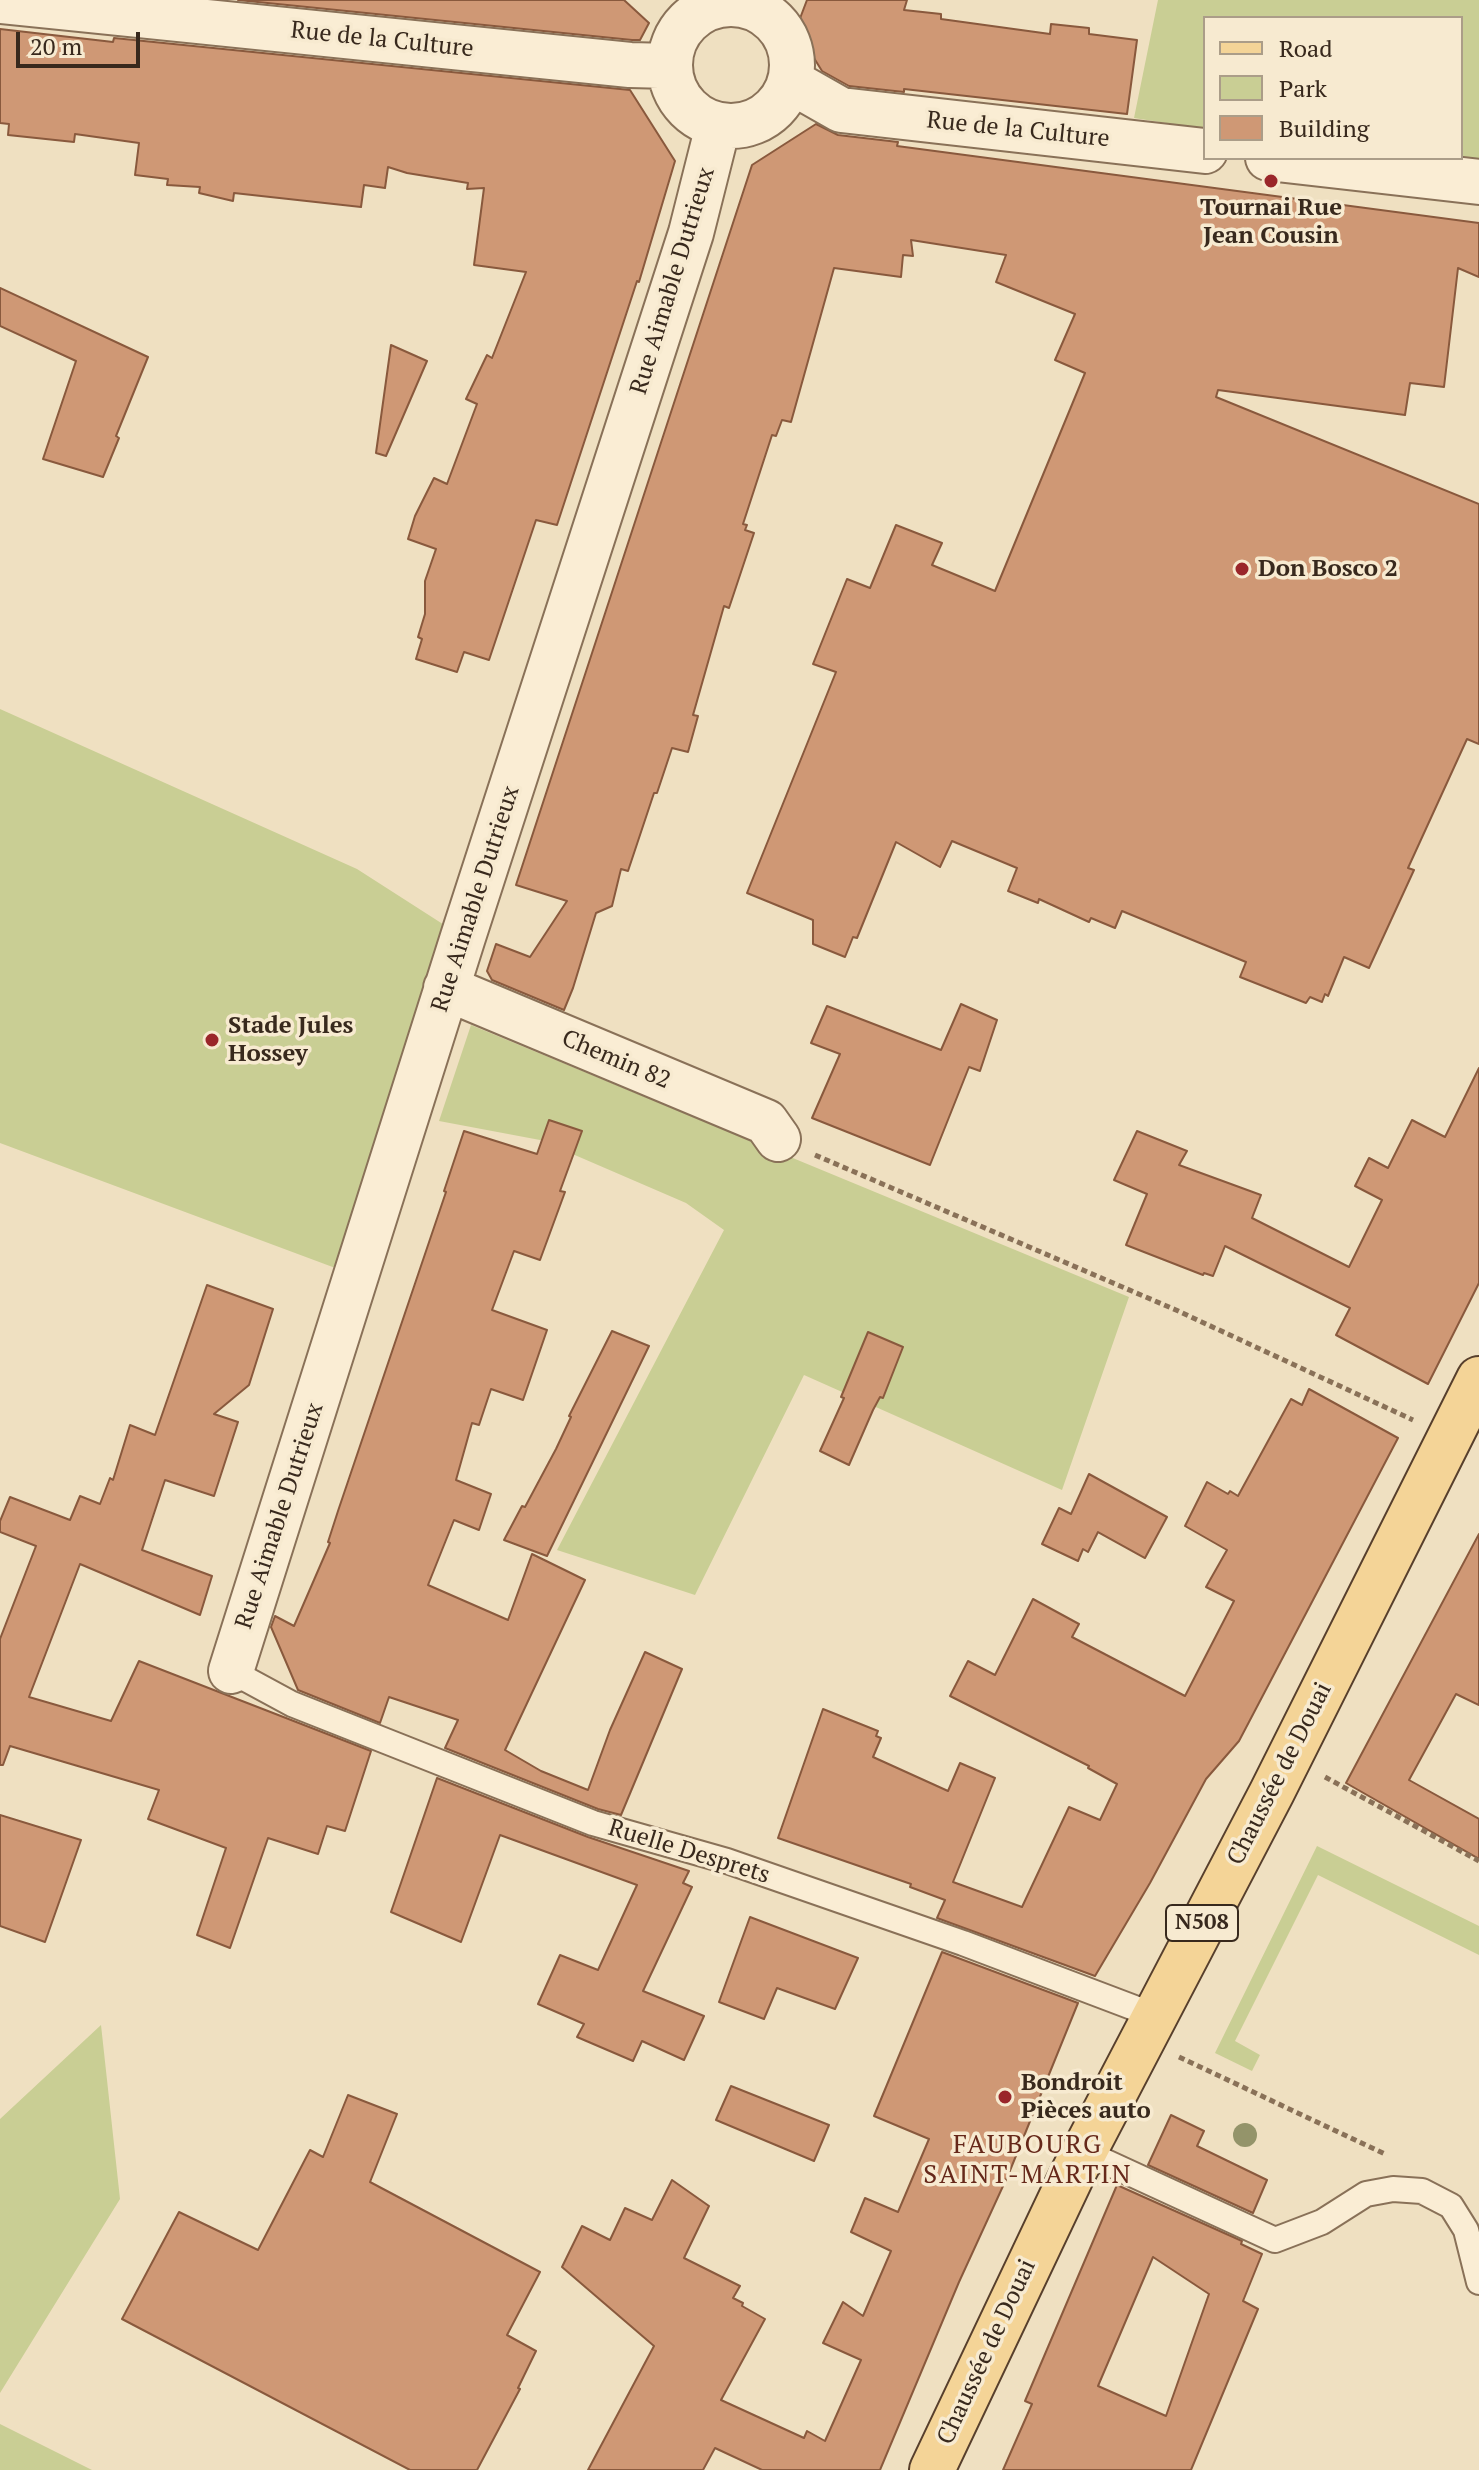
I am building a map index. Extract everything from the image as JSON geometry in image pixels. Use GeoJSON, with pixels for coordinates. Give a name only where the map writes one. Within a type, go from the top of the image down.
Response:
{"type":"FeatureCollection","features":[{"type":"Feature","properties":{"kind":"main road","name":"Chaussée de Douai"},"geometry":{"type":"LineString","coordinates":[[932,2470],[1084,2152],[1289,1757],[1479,1379]]}},
{"type":"Feature","properties":{"kind":"street","name":"Rue de la Culture"},"geometry":{"type":"LineString","coordinates":[[0,1],[630,65],[669,66]]}},
{"type":"Feature","properties":{"kind":"street"},"geometry":{"type":"LineString","coordinates":[[759,5],[787,39],[792,59],[790,81],[780,102],[763,118],[741,126],[718,126],[693,114],[675,93],[669,66],[672,45],[694,6],[759,5]]}},
{"type":"Feature","properties":{"kind":"street","name":"Rue de la Culture"},"geometry":{"type":"LineString","coordinates":[[790,81],[841,110],[1203,151]]}},
{"type":"Feature","properties":{"kind":"street","name":"Rue Aimable Dutrieux"},"geometry":{"type":"LineString","coordinates":[[231,1671],[446,988],[691,233],[718,126]]}},
{"type":"Feature","properties":{"kind":"street"},"geometry":{"type":"LineString","coordinates":[[1286,160],[1479,182]]}},
{"type":"Feature","properties":{"kind":"street","name":"Chemin 82"},"geometry":{"type":"LineString","coordinates":[[446,988],[766,1122],[778,1139]]}},
{"type":"Feature","properties":{"kind":"lane","name":"Ruelle Desprets"},"geometry":{"type":"LineString","coordinates":[[231,1671],[292,1704],[593,1823],[727,1861],[963,1943],[1148,2028]]}},
{"type":"Feature","properties":{"kind":"lane"},"geometry":{"type":"LineString","coordinates":[[1084,2152],[1275,2240],[1322,2222],[1366,2194],[1393,2189],[1422,2191],[1451,2206],[1466,2230],[1479,2282]]}},
{"type":"Feature","properties":{"kind":"path"},"geometry":{"type":"LineString","coordinates":[[778,1139],[1176,1310],[1450,1436]]}},
{"type":"Feature","properties":{"kind":"path"},"geometry":{"type":"LineString","coordinates":[[1289,1757],[1479,1861]]}},
{"type":"Feature","properties":{"kind":"path"},"geometry":{"type":"LineString","coordinates":[[1148,2028],[1397,2160]]}},
{"type":"Feature","properties":{"kind":"green space"},"geometry":{"type":"Polygon","coordinates":[[[1158,0],[1479,0],[1479,172],[1463,160],[1463,16],[1203,16],[1203,129],[1134,118],[1158,0]]]}},
{"type":"Feature","properties":{"kind":"green space","name":"Stade Jules Hossey"},"geometry":{"type":"Polygon","coordinates":[[[0,709],[357,869],[463,937],[338,1269],[0,1143],[0,709]]]}},
{"type":"Feature","properties":{"kind":"green space"},"geometry":{"type":"Polygon","coordinates":[[[471,1025],[1129,1297],[1062,1490],[804,1375],[695,1595],[557,1550],[724,1230],[686,1203],[540,1140],[439,1121],[471,1025]]]}},
{"type":"Feature","properties":{"kind":"green space"},"geometry":{"type":"Polygon","coordinates":[[[1317,1846],[1479,1926],[1479,1955],[1318,1875],[1235,2041],[1260,2055],[1252,2071],[1215,2053],[1317,1846]]]}},
{"type":"Feature","properties":{"kind":"green space"},"geometry":{"type":"Polygon","coordinates":[[[101,2025],[120,2199],[0,2393],[0,2119],[101,2025]]]}},
{"type":"Feature","properties":{"kind":"green space"},"geometry":{"type":"Polygon","coordinates":[[[0,2424],[92,2470],[0,2470],[0,2424]]]}},
{"type":"Feature","properties":{"kind":"building"},"geometry":{"type":"Polygon","coordinates":[[[238,0],[624,0],[649,23],[640,40],[632,40],[238,0]]]}},
{"type":"Feature","properties":{"kind":"building"},"geometry":{"type":"Polygon","coordinates":[[[807,0],[907,0],[904,10],[941,14],[941,19],[1050,34],[1051,24],[1089,28],[1089,34],[1137,40],[1127,114],[904,89],[904,92],[849,86],[822,71],[796,29],[807,0]]]}},
{"type":"Feature","properties":{"kind":"building"},"geometry":{"type":"Polygon","coordinates":[[[0,29],[630,90],[675,161],[639,282],[557,525],[536,520],[489,660],[464,652],[457,672],[416,659],[425,614],[425,581],[436,549],[408,539],[415,516],[434,478],[447,484],[477,404],[466,399],[487,355],[492,358],[526,272],[474,265],[484,188],[467,189],[468,183],[388,167],[385,188],[364,185],[361,207],[234,193],[233,201],[199,193],[200,187],[167,185],[168,179],[135,175],[139,143],[75,134],[74,142],[8,135],[9,124],[0,123],[0,29]]]}},
{"type":"Feature","properties":{"kind":"building","name":"Don Bosco 2"},"geometry":{"type":"Polygon","coordinates":[[[816,124],[838,135],[898,142],[897,146],[1479,223],[1479,277],[1458,268],[1444,387],[1410,383],[1405,415],[1218,390],[1216,397],[1479,504],[1479,744],[1467,739],[1408,868],[1414,870],[1369,968],[1344,957],[1328,996],[1325,994],[1322,1002],[1310,997],[1306,1003],[1240,977],[1246,962],[1122,911],[1115,928],[1091,918],[1089,922],[1039,899],[1038,903],[1008,891],[1017,868],[952,841],[940,867],[896,842],[857,938],[853,937],[845,957],[813,944],[813,920],[747,893],[836,672],[813,664],[847,579],[870,588],[896,525],[942,543],[932,565],[995,591],[1085,373],[1055,360],[1075,314],[996,282],[1006,255],[911,240],[913,256],[903,255],[901,277],[834,268],[791,422],[782,420],[776,436],[772,435],[743,524],[747,525],[745,530],[754,533],[729,608],[724,606],[693,715],[698,716],[688,752],[672,748],[628,871],[621,869],[612,906],[596,913],[564,1010],[492,980],[487,971],[496,944],[530,957],[567,901],[516,885],[752,165],[816,124]]]}},
{"type":"Feature","properties":{"kind":"building"},"geometry":{"type":"Polygon","coordinates":[[[0,288],[148,357],[103,477],[43,459],[76,361],[0,326],[0,288]]]}},
{"type":"Feature","properties":{"kind":"building"},"geometry":{"type":"Polygon","coordinates":[[[391,345],[427,361],[386,456],[376,453],[391,345]]]}},
{"type":"Feature","properties":{"kind":"building"},"geometry":{"type":"Polygon","coordinates":[[[961,1004],[997,1020],[980,1071],[969,1067],[930,1165],[812,1118],[840,1054],[811,1043],[827,1006],[941,1050],[961,1004]]]}},
{"type":"Feature","properties":{"kind":"building"},"geometry":{"type":"Polygon","coordinates":[[[1479,1068],[1479,1283],[1428,1384],[1336,1335],[1350,1308],[1225,1246],[1213,1276],[1203,1275],[1126,1245],[1147,1194],[1114,1180],[1137,1131],[1187,1151],[1179,1165],[1261,1195],[1252,1218],[1349,1267],[1382,1200],[1355,1186],[1369,1158],[1388,1168],[1412,1120],[1445,1137],[1479,1068]]]}},
{"type":"Feature","properties":{"kind":"building"},"geometry":{"type":"Polygon","coordinates":[[[549,1120],[582,1131],[560,1191],[565,1192],[540,1260],[514,1251],[492,1310],[547,1330],[523,1400],[491,1389],[479,1425],[472,1423],[456,1480],[491,1494],[479,1530],[454,1520],[428,1585],[508,1620],[532,1554],[585,1580],[505,1750],[541,1771],[588,1790],[610,1730],[645,1652],[682,1669],[621,1815],[598,1809],[445,1748],[458,1720],[389,1697],[380,1723],[298,1690],[271,1627],[275,1616],[294,1626],[330,1543],[464,1131],[537,1154],[549,1120]]]}},
{"type":"Feature","properties":{"kind":"building"},"geometry":{"type":"Polygon","coordinates":[[[207,1285],[273,1309],[249,1385],[214,1414],[238,1422],[214,1496],[165,1480],[142,1550],[212,1576],[200,1615],[80,1564],[29,1697],[111,1721],[139,1661],[371,1751],[345,1831],[327,1826],[318,1854],[268,1838],[230,1948],[197,1935],[226,1848],[148,1819],[159,1790],[10,1746],[3,1765],[0,1765],[0,1639],[36,1546],[0,1532],[0,1521],[10,1497],[70,1520],[80,1496],[100,1504],[110,1478],[113,1480],[130,1425],[155,1435],[207,1285]]]}},
{"type":"Feature","properties":{"kind":"building"},"geometry":{"type":"Polygon","coordinates":[[[612,1331],[649,1346],[547,1556],[504,1540],[556,1449],[569,1416],[612,1331]]]}},
{"type":"Feature","properties":{"kind":"building"},"geometry":{"type":"Polygon","coordinates":[[[868,1332],[903,1347],[883,1398],[880,1397],[873,1410],[849,1465],[820,1451],[844,1398],[841,1397],[868,1332]]]}},
{"type":"Feature","properties":{"kind":"building"},"geometry":{"type":"Polygon","coordinates":[[[1309,1389],[1398,1438],[1239,1741],[1206,1779],[1095,1976],[937,1918],[945,1900],[910,1887],[911,1884],[778,1838],[823,1709],[878,1731],[876,1736],[881,1738],[873,1757],[948,1791],[960,1763],[995,1778],[953,1882],[1022,1907],[1069,1807],[1100,1820],[1117,1784],[1089,1766],[950,1696],[968,1661],[995,1675],[1033,1599],[1079,1624],[1072,1637],[1185,1696],[1234,1601],[1206,1587],[1227,1550],[1185,1526],[1207,1482],[1238,1496],[1291,1399],[1302,1405],[1309,1389]]]}},
{"type":"Feature","properties":{"kind":"building"},"geometry":{"type":"Polygon","coordinates":[[[1089,1474],[1167,1517],[1145,1558],[1098,1532],[1088,1552],[1083,1549],[1078,1561],[1042,1544],[1059,1508],[1071,1514],[1089,1474]]]}},
{"type":"Feature","properties":{"kind":"building"},"geometry":{"type":"Polygon","coordinates":[[[1479,1534],[1479,1705],[1456,1694],[1409,1780],[1479,1819],[1479,1859],[1346,1783],[1479,1534]]]}},
{"type":"Feature","properties":{"kind":"building"},"geometry":{"type":"Polygon","coordinates":[[[437,1778],[588,1837],[689,1871],[683,1883],[692,1887],[643,1991],[704,2016],[684,2060],[642,2041],[633,2061],[577,2037],[584,2024],[538,2004],[560,1955],[598,1970],[637,1885],[500,1835],[461,1942],[391,1912],[437,1778]]]}},
{"type":"Feature","properties":{"kind":"building"},"geometry":{"type":"Polygon","coordinates":[[[0,1815],[81,1840],[45,1942],[0,1926],[0,1815]]]}},
{"type":"Feature","properties":{"kind":"building"},"geometry":{"type":"Polygon","coordinates":[[[750,1917],[858,1958],[835,2009],[777,1988],[764,2019],[719,2002],[750,1917]]]}},
{"type":"Feature","properties":{"kind":"building"},"geometry":{"type":"Polygon","coordinates":[[[942,1952],[1078,2003],[1009,2173],[959,2282],[880,2470],[762,2470],[715,2448],[703,2470],[588,2470],[654,2346],[562,2267],[582,2226],[610,2240],[625,2208],[652,2220],[672,2180],[709,2206],[684,2258],[740,2286],[733,2298],[765,2319],[721,2400],[804,2438],[807,2431],[825,2441],[861,2360],[823,2343],[843,2302],[863,2316],[891,2251],[851,2232],[865,2198],[898,2212],[929,2139],[874,2116],[942,1952]]]}},
{"type":"Feature","properties":{"kind":"building"},"geometry":{"type":"Polygon","coordinates":[[[731,2086],[829,2125],[814,2161],[716,2120],[731,2086]]]}},
{"type":"Feature","properties":{"kind":"building"},"geometry":{"type":"Polygon","coordinates":[[[348,2095],[397,2114],[370,2182],[540,2272],[507,2335],[536,2351],[520,2389],[477,2470],[410,2470],[122,2319],[179,2212],[258,2250],[310,2150],[323,2157],[348,2095]]]}},
{"type":"Feature","properties":{"kind":"building"},"geometry":{"type":"Polygon","coordinates":[[[1171,2115],[1204,2131],[1197,2146],[1267,2180],[1253,2213],[1148,2165],[1171,2115]]]}},
{"type":"Feature","properties":{"kind":"building"},"geometry":{"type":"Polygon","coordinates":[[[1117,2185],[1242,2241],[1241,2244],[1262,2254],[1243,2301],[1258,2309],[1191,2470],[1003,2470],[1032,2404],[1025,2401],[1117,2185]],[[1153,2257],[1098,2386],[1166,2416],[1209,2294],[1153,2257]]]}},
{"type":"Feature","properties":{"kind":"place","name":"Tournai Rue Jean Cousin"},"geometry":{"type":"Point","coordinates":[1271,181]}},
{"type":"Feature","properties":{"kind":"place","name":"Don Bosco 2"},"geometry":{"type":"Point","coordinates":[1242,569]}},
{"type":"Feature","properties":{"kind":"place","name":"Stade Jules Hossey"},"geometry":{"type":"Point","coordinates":[212,1040]}},
{"type":"Feature","properties":{"kind":"place","name":"Bondroit Pièces auto"},"geometry":{"type":"Point","coordinates":[1005,2097]}},
{"type":"Feature","properties":{"kind":"district","name":"FAUBOURG SAINT-MARTIN"},"geometry":{"type":"Point","coordinates":[1028,2161]}}]}
